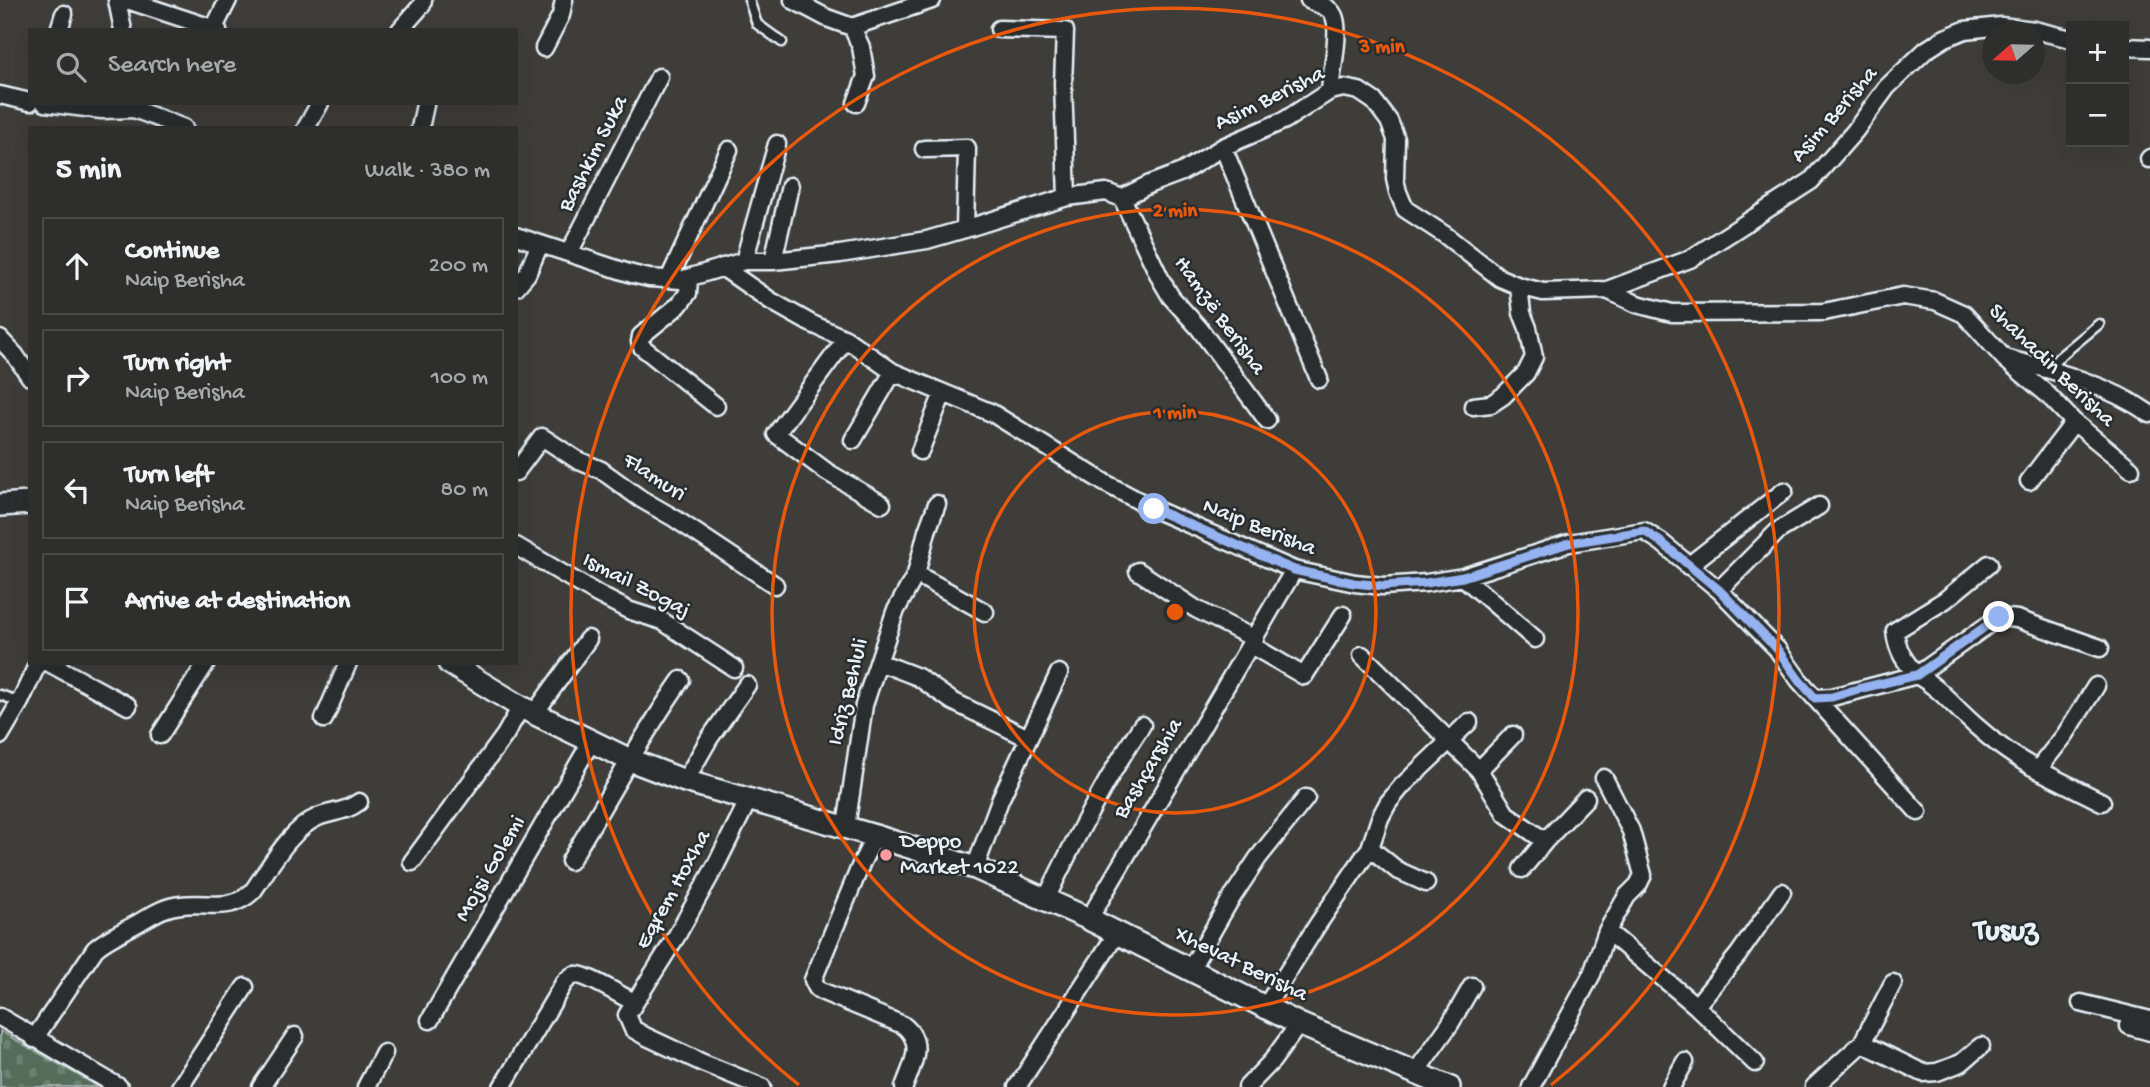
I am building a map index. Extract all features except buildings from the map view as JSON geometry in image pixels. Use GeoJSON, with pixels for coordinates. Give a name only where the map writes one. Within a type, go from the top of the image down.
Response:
{"type":"FeatureCollection","features":[{"type":"Feature","properties":{"kind":"street"},"geometry":{"type":"LineString","coordinates":[[117,0],[123,28]]}},
{"type":"Feature","properties":{"kind":"street"},"geometry":{"type":"LineString","coordinates":[[127,0],[213,28]]}},
{"type":"Feature","properties":{"kind":"street"},"geometry":{"type":"LineString","coordinates":[[216,28],[228,0]]}},
{"type":"Feature","properties":{"kind":"street"},"geometry":{"type":"LineString","coordinates":[[402,28],[422,5],[423,0]]}},
{"type":"Feature","properties":{"kind":"street"},"geometry":{"type":"LineString","coordinates":[[544,48],[561,15],[564,0]]}},
{"type":"Feature","properties":{"kind":"street"},"geometry":{"type":"LineString","coordinates":[[793,0],[827,18],[852,26],[932,0]]}},
{"type":"Feature","properties":{"kind":"street"},"geometry":{"type":"LineString","coordinates":[[1309,0],[1332,12],[1336,21],[1338,32],[1329,91]]}},
{"type":"Feature","properties":{"kind":"street"},"geometry":{"type":"LineString","coordinates":[[852,26],[861,47],[866,76],[856,103]]}},
{"type":"Feature","properties":{"kind":"street","name":"Asim Berisha"},"geometry":{"type":"LineString","coordinates":[[1122,198],[1182,172],[1223,147],[1286,120],[1329,91],[1344,88],[1360,91],[1374,102],[1389,121],[1396,139],[1395,179],[1405,209],[1445,235],[1500,278],[1519,286],[1543,292],[1607,290],[1690,259],[1811,181],[1855,131],[1888,87],[1926,50],[1945,38],[1965,30],[2001,26],[2066,38]]}},
{"type":"Feature","properties":{"kind":"street"},"geometry":{"type":"LineString","coordinates":[[999,29],[1065,31],[1063,84],[1067,197]]}},
{"type":"Feature","properties":{"kind":"street"},"geometry":{"type":"LineString","coordinates":[[2129,47],[2150,48]]}},
{"type":"Feature","properties":{"kind":"street","name":"Bashkim Suka"},"geometry":{"type":"LineString","coordinates":[[569,253],[659,77]]}},
{"type":"Feature","properties":{"kind":"street"},"geometry":{"type":"LineString","coordinates":[[0,95],[28,101]]}},
{"type":"Feature","properties":{"kind":"street"},"geometry":{"type":"LineString","coordinates":[[61,105],[102,110],[134,106],[179,126]]}},
{"type":"Feature","properties":{"kind":"street"},"geometry":{"type":"LineString","coordinates":[[307,126],[319,105]]}},
{"type":"Feature","properties":{"kind":"street"},"geometry":{"type":"LineString","coordinates":[[420,126],[425,105]]}},
{"type":"Feature","properties":{"kind":"street"},"geometry":{"type":"LineString","coordinates":[[134,106],[134,126]]}},
{"type":"Feature","properties":{"kind":"street"},"geometry":{"type":"LineString","coordinates":[[744,261],[777,144]]}},
{"type":"Feature","properties":{"kind":"street"},"geometry":{"type":"LineString","coordinates":[[1223,147],[1319,379]]}},
{"type":"Feature","properties":{"kind":"street"},"geometry":{"type":"LineString","coordinates":[[924,149],[967,148],[965,229]]}},
{"type":"Feature","properties":{"kind":"street"},"geometry":{"type":"LineString","coordinates":[[669,279],[729,150]]}},
{"type":"Feature","properties":{"kind":"street"},"geometry":{"type":"LineString","coordinates":[[773,261],[790,186]]}},
{"type":"Feature","properties":{"kind":"street"},"geometry":{"type":"LineString","coordinates":[[518,237],[632,274],[681,280],[744,261],[773,261],[840,254],[927,240],[1067,197],[1106,192],[1122,198]]}},
{"type":"Feature","properties":{"kind":"street","name":"Hamzë Berisha"},"geometry":{"type":"LineString","coordinates":[[1122,198],[1171,297],[1199,328],[1267,419]]}},
{"type":"Feature","properties":{"kind":"street"},"geometry":{"type":"LineString","coordinates":[[518,285],[527,274],[540,244]]}},
{"type":"Feature","properties":{"kind":"street","name":"Naip Berisha"},"geometry":{"type":"LineString","coordinates":[[722,267],[771,301],[846,339],[892,372],[992,413],[1095,477],[1154,509],[1294,570],[1354,583],[1383,586],[1426,583],[1463,577],[1569,543],[1644,531],[1719,590],[1777,649],[1799,680],[1919,812]]}},
{"type":"Feature","properties":{"kind":"street"},"geometry":{"type":"LineString","coordinates":[[689,278],[688,293],[679,305],[641,336],[640,342],[642,347],[716,406]]}},
{"type":"Feature","properties":{"kind":"street"},"geometry":{"type":"LineString","coordinates":[[1473,406],[1491,404],[1503,396],[1526,373],[1534,357],[1522,313],[1519,286]]}},
{"type":"Feature","properties":{"kind":"street","name":"Shahadin Berisha"},"geometry":{"type":"LineString","coordinates":[[1607,290],[1637,304],[1672,313],[1824,312],[1903,296],[1935,301],[1964,314],[2006,359],[2047,394],[2074,422],[2131,469]]}},
{"type":"Feature","properties":{"kind":"street"},"geometry":{"type":"LineString","coordinates":[[846,339],[776,434],[827,472],[882,504]]}},
{"type":"Feature","properties":{"kind":"street"},"geometry":{"type":"LineString","coordinates":[[0,340],[28,374]]}},
{"type":"Feature","properties":{"kind":"street"},"geometry":{"type":"LineString","coordinates":[[2006,359],[2077,377],[2138,405],[2150,414]]}},
{"type":"Feature","properties":{"kind":"street"},"geometry":{"type":"LineString","coordinates":[[853,440],[892,372]]}},
{"type":"Feature","properties":{"kind":"street"},"geometry":{"type":"LineString","coordinates":[[920,451],[943,393]]}},
{"type":"Feature","properties":{"kind":"street"},"geometry":{"type":"LineString","coordinates":[[2029,481],[2074,422]]}},
{"type":"Feature","properties":{"kind":"street","name":"Flamuri"},"geometry":{"type":"LineString","coordinates":[[518,469],[542,437],[578,460],[601,470],[641,499],[775,585]]}},
{"type":"Feature","properties":{"kind":"street"},"geometry":{"type":"LineString","coordinates":[[1688,566],[1784,491]]}},
{"type":"Feature","properties":{"kind":"street"},"geometry":{"type":"LineString","coordinates":[[0,505],[28,503]]}},
{"type":"Feature","properties":{"kind":"street","name":"Idriz Behluli"},"geometry":{"type":"LineString","coordinates":[[846,827],[861,722],[895,612],[916,574],[937,504]]}},
{"type":"Feature","properties":{"kind":"street"},"geometry":{"type":"LineString","coordinates":[[1719,590],[1777,531],[1819,506]]}},
{"type":"Feature","properties":{"kind":"street","name":"Ismail Zogaj"},"geometry":{"type":"LineString","coordinates":[[518,547],[618,605],[662,621],[734,668]]}},
{"type":"Feature","properties":{"kind":"street"},"geometry":{"type":"LineString","coordinates":[[1989,564],[1945,600],[1895,631],[1896,644],[1904,661],[1917,675],[1933,684],[1976,726],[2025,763],[2102,802]]}},
{"type":"Feature","properties":{"kind":"street"},"geometry":{"type":"LineString","coordinates":[[1138,570],[1304,676],[1343,615]]}},
{"type":"Feature","properties":{"kind":"street","name":"Bashçarshia"},"geometry":{"type":"LineString","coordinates":[[1089,919],[1294,570]]}},
{"type":"Feature","properties":{"kind":"street"},"geometry":{"type":"LineString","coordinates":[[916,574],[985,612]]}},
{"type":"Feature","properties":{"kind":"street"},"geometry":{"type":"LineString","coordinates":[[1463,577],[1535,639]]}},
{"type":"Feature","properties":{"kind":"street"},"geometry":{"type":"LineString","coordinates":[[1815,698],[1832,697],[1917,675],[1999,617],[2017,619],[2100,648]]}},
{"type":"Feature","properties":{"kind":"street"},"geometry":{"type":"LineString","coordinates":[[412,862],[505,735],[588,639]]}},
{"type":"Feature","properties":{"kind":"street"},"geometry":{"type":"LineString","coordinates":[[1362,655],[1479,770],[1506,814],[1545,841]]}},
{"type":"Feature","properties":{"kind":"street"},"geometry":{"type":"LineString","coordinates":[[879,662],[918,677],[952,701],[1028,738]]}},
{"type":"Feature","properties":{"kind":"street"},"geometry":{"type":"LineString","coordinates":[[0,736],[37,665]]}},
{"type":"Feature","properties":{"kind":"street"},"geometry":{"type":"LineString","coordinates":[[53,665],[128,706]]}},
{"type":"Feature","properties":{"kind":"street"},"geometry":{"type":"LineString","coordinates":[[160,735],[205,665]]}},
{"type":"Feature","properties":{"kind":"street"},"geometry":{"type":"LineString","coordinates":[[324,719],[347,665]]}},
{"type":"Feature","properties":{"kind":"street","name":"Xhevat Berisha"},"geometry":{"type":"LineString","coordinates":[[452,665],[528,711],[630,760],[685,781],[846,827],[975,868],[1089,919],[1299,1024],[1418,1079],[1449,1087]]}},
{"type":"Feature","properties":{"kind":"street"},"geometry":{"type":"LineString","coordinates":[[975,868],[1000,800],[1059,673]]}},
{"type":"Feature","properties":{"kind":"street"},"geometry":{"type":"LineString","coordinates":[[570,861],[650,725],[681,680]]}},
{"type":"Feature","properties":{"kind":"street"},"geometry":{"type":"LineString","coordinates":[[685,781],[709,739],[747,685]]}},
{"type":"Feature","properties":{"kind":"street"},"geometry":{"type":"LineString","coordinates":[[2040,771],[2096,686]]}},
{"type":"Feature","properties":{"kind":"street"},"geometry":{"type":"LineString","coordinates":[[1266,1006],[1370,848],[1388,803],[1469,722]]}},
{"type":"Feature","properties":{"kind":"street"},"geometry":{"type":"LineString","coordinates":[[1046,899],[1114,766],[1142,724]]}},
{"type":"Feature","properties":{"kind":"street"},"geometry":{"type":"LineString","coordinates":[[1479,770],[1513,735]]}},
{"type":"Feature","properties":{"kind":"street","name":"Mojsi Golemi"},"geometry":{"type":"LineString","coordinates":[[430,1020],[591,742]]}},
{"type":"Feature","properties":{"kind":"street"},"geometry":{"type":"LineString","coordinates":[[1531,1087],[1587,984],[1607,931],[1627,896],[1643,875],[1631,831],[1604,778]]}},
{"type":"Feature","properties":{"kind":"street"},"geometry":{"type":"LineString","coordinates":[[1521,869],[1586,798]]}},
{"type":"Feature","properties":{"kind":"street","name":"Eqrem Hoxha"},"geometry":{"type":"LineString","coordinates":[[634,1002],[676,937],[749,799]]}},
{"type":"Feature","properties":{"kind":"street"},"geometry":{"type":"LineString","coordinates":[[1190,970],[1258,858],[1306,799]]}},
{"type":"Feature","properties":{"kind":"street"},"geometry":{"type":"LineString","coordinates":[[34,1039],[95,949],[104,940],[167,908],[181,905],[236,904],[253,891],[295,833],[318,817],[349,809],[359,802]]}},
{"type":"Feature","properties":{"kind":"street"},"geometry":{"type":"LineString","coordinates":[[875,836],[813,980],[821,991],[903,1025],[913,1035],[918,1047],[904,1087]]}},
{"type":"Feature","properties":{"kind":"street"},"geometry":{"type":"LineString","coordinates":[[1370,848],[1397,870],[1426,883]]}},
{"type":"Feature","properties":{"kind":"street"},"geometry":{"type":"LineString","coordinates":[[1696,1006],[1738,955],[1782,892]]}},
{"type":"Feature","properties":{"kind":"street"},"geometry":{"type":"LineString","coordinates":[[1607,931],[1696,1006],[1755,1063]]}},
{"type":"Feature","properties":{"kind":"street"},"geometry":{"type":"LineString","coordinates":[[1017,1087],[1117,933]]}},
{"type":"Feature","properties":{"kind":"street"},"geometry":{"type":"LineString","coordinates":[[502,1087],[564,983],[572,976],[578,975],[634,1002],[627,1015],[633,1029],[703,1063],[762,1087]]}},
{"type":"Feature","properties":{"kind":"street"},"geometry":{"type":"LineString","coordinates":[[1814,1087],[1862,1043],[1893,983]]}},
{"type":"Feature","properties":{"kind":"street"},"geometry":{"type":"LineString","coordinates":[[1418,1079],[1472,986]]}},
{"type":"Feature","properties":{"kind":"street"},"geometry":{"type":"LineString","coordinates":[[180,1087],[244,987]]}},
{"type":"Feature","properties":{"kind":"street"},"geometry":{"type":"LineString","coordinates":[[2081,1003],[2150,1020]]}},
{"type":"Feature","properties":{"kind":"street"},"geometry":{"type":"LineString","coordinates":[[0,1017],[119,1087]]}},
{"type":"Feature","properties":{"kind":"street"},"geometry":{"type":"LineString","coordinates":[[1247,1087],[1299,1024]]}},
{"type":"Feature","properties":{"kind":"street"},"geometry":{"type":"LineString","coordinates":[[2129,1026],[2150,1032]]}},
{"type":"Feature","properties":{"kind":"street"},"geometry":{"type":"LineString","coordinates":[[261,1087],[295,1035]]}},
{"type":"Feature","properties":{"kind":"street"},"geometry":{"type":"LineString","coordinates":[[1862,1043],[1923,1073],[1937,1072],[1961,1063],[1981,1046]]}},
{"type":"Feature","properties":{"kind":"street"},"geometry":{"type":"LineString","coordinates":[[366,1087],[384,1054]]}},
{"type":"Feature","properties":{"kind":"street"},"geometry":{"type":"LineString","coordinates":[[1671,1087],[1685,1062]]}},
{"type":"Feature","properties":{"kind":"lane"},"geometry":{"type":"LineString","coordinates":[[749,0],[757,24],[782,42]]}},
{"type":"Feature","properties":{"kind":"lane"},"geometry":{"type":"LineString","coordinates":[[2050,369],[2099,324]]}},
{"type":"Feature","properties":{"kind":"lane"},"geometry":{"type":"LineString","coordinates":[[0,695],[20,702]]}},
{"type":"Feature","properties":{"kind":"green space"},"geometry":{"type":"Polygon","coordinates":[[[0,1031],[99,1087],[0,1087],[0,1031]]]}},
{"type":"Feature","properties":{"kind":"place","name":"Deppo Market 1022"},"geometry":{"type":"Point","coordinates":[886,855]}},
{"type":"Feature","properties":{"kind":"district","name":"Tusuz"},"geometry":{"type":"Point","coordinates":[2006,932]}},
{"type":"Feature","properties":{"kind":"route"},"geometry":{"type":"LineString","coordinates":[[1154,509],[1294,570],[1354,583],[1383,586],[1463,577],[1569,543],[1644,531],[1719,590],[1777,649],[1815,698],[1832,697],[1917,675],[1999,617]]}}]}
